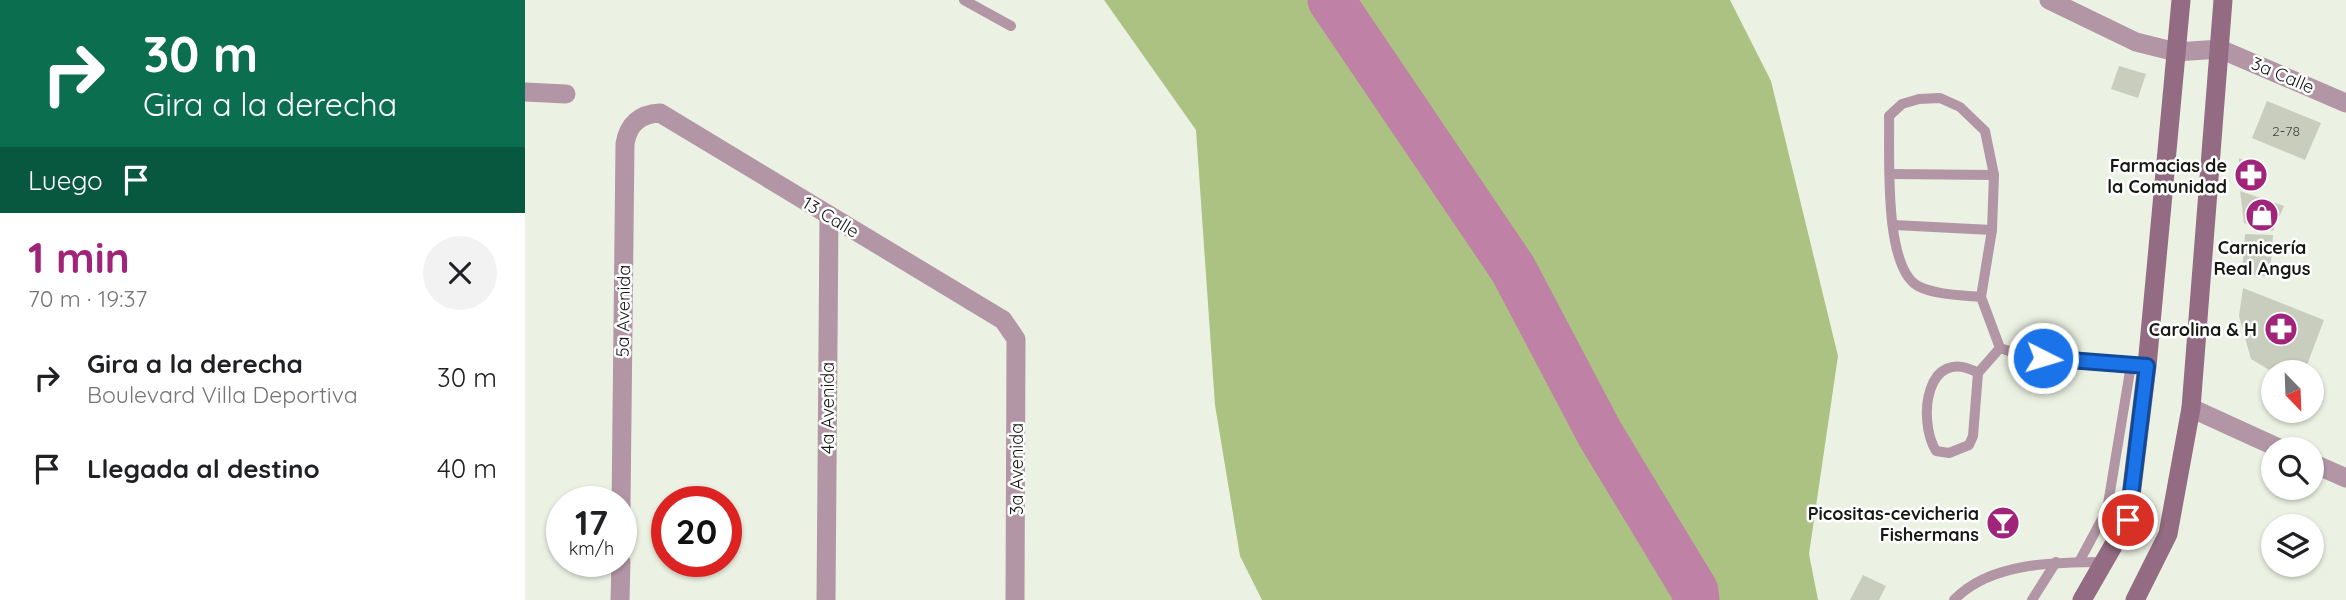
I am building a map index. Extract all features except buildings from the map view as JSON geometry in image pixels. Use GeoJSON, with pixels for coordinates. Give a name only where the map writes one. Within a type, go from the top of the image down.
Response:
{"type":"FeatureCollection","features":[{"type":"Feature","properties":{"kind":"main road"},"geometry":{"type":"LineString","coordinates":[[2082,600],[2128,520],[2139,366],[2181,0]]}},
{"type":"Feature","properties":{"kind":"main road"},"geometry":{"type":"LineString","coordinates":[[2135,600],[2168,534],[2191,408],[2223,0]]}},
{"type":"Feature","properties":{"kind":"street"},"geometry":{"type":"LineString","coordinates":[[2049,0],[2136,42],[2176,52],[2220,49]]}},
{"type":"Feature","properties":{"kind":"street","name":"3a Calle"},"geometry":{"type":"LineString","coordinates":[[2220,49],[2346,103]]}},
{"type":"Feature","properties":{"kind":"street"},"geometry":{"type":"LineString","coordinates":[[525,92],[566,94]]}},
{"type":"Feature","properties":{"kind":"street","name":"13 Calle"},"geometry":{"type":"LineString","coordinates":[[638,119],[660,113],[1003,320],[1016,339]]}},
{"type":"Feature","properties":{"kind":"street","name":"5a Avenida"},"geometry":{"type":"LineString","coordinates":[[621,486],[625,144],[629,130],[638,119]]}},
{"type":"Feature","properties":{"kind":"street","name":"4a Avenida"},"geometry":{"type":"LineString","coordinates":[[826,600],[829,215]]}},
{"type":"Feature","properties":{"kind":"street","name":"3a Avenida"},"geometry":{"type":"LineString","coordinates":[[1016,339],[1016,600]]}},
{"type":"Feature","properties":{"kind":"street"},"geometry":{"type":"LineString","coordinates":[[2191,408],[2261,440]]}},
{"type":"Feature","properties":{"kind":"street"},"geometry":{"type":"LineString","coordinates":[[2324,468],[2346,478]]}},
{"type":"Feature","properties":{"kind":"street"},"geometry":{"type":"LineString","coordinates":[[620,600],[621,577]]}},
{"type":"Feature","properties":{"kind":"lane"},"geometry":{"type":"LineString","coordinates":[[964,0],[1011,26]]}},
{"type":"Feature","properties":{"kind":"lane"},"geometry":{"type":"LineString","coordinates":[[1981,297],[1919,286],[1906,276],[1898,258],[1889,116],[1902,104],[1919,99],[1940,98],[1960,107],[1985,131],[1994,174],[1992,230],[1981,297],[2000,348]]}},
{"type":"Feature","properties":{"kind":"lane"},"geometry":{"type":"LineString","coordinates":[[1891,174],[1994,174]]}},
{"type":"Feature","properties":{"kind":"lane"},"geometry":{"type":"LineString","coordinates":[[1894,225],[1992,230]]}},
{"type":"Feature","properties":{"kind":"lane"},"geometry":{"type":"LineString","coordinates":[[2000,348],[2024,356],[2139,366],[2107,510],[2079,562]]}},
{"type":"Feature","properties":{"kind":"lane"},"geometry":{"type":"LineString","coordinates":[[1978,373],[1968,367],[1952,365],[1940,371],[1931,383],[1927,428],[1936,451],[1949,453],[1969,445],[1973,436],[1978,373],[2000,348]]}},
{"type":"Feature","properties":{"kind":"lane"},"geometry":{"type":"LineString","coordinates":[[1954,600],[1980,580],[2056,562],[2105,562]]}},
{"type":"Feature","properties":{"kind":"lane"},"geometry":{"type":"LineString","coordinates":[[2032,600],[2056,562]]}},
{"type":"Feature","properties":{"kind":"green space"},"geometry":{"type":"Polygon","coordinates":[[[1104,0],[1730,0],[1771,81],[1838,356],[1809,554],[1818,600],[1262,600],[1240,556],[1215,405],[1196,130],[1104,0]]]}},
{"type":"Feature","properties":{"kind":"waterway"},"geometry":{"type":"LineString","coordinates":[[1331,0],[1513,269],[1600,434],[1695,591],[1696,600]]}},
{"type":"Feature","properties":{"kind":"place","name":"Farmacias de la Comunidad"},"geometry":{"type":"Point","coordinates":[2251,175]}},
{"type":"Feature","properties":{"kind":"place","name":"Carnicería Real Angus"},"geometry":{"type":"Point","coordinates":[2262,215]}},
{"type":"Feature","properties":{"kind":"place","name":"Carolina & H"},"geometry":{"type":"Point","coordinates":[2281,329]}},
{"type":"Feature","properties":{"kind":"place","name":"Picositas-cevicheria Fishermans"},"geometry":{"type":"Point","coordinates":[2003,523]}},
{"type":"Feature","properties":{"kind":"route"},"geometry":{"type":"LineString","coordinates":[[2043,358],[2147,366],[2128,520]]}}]}
